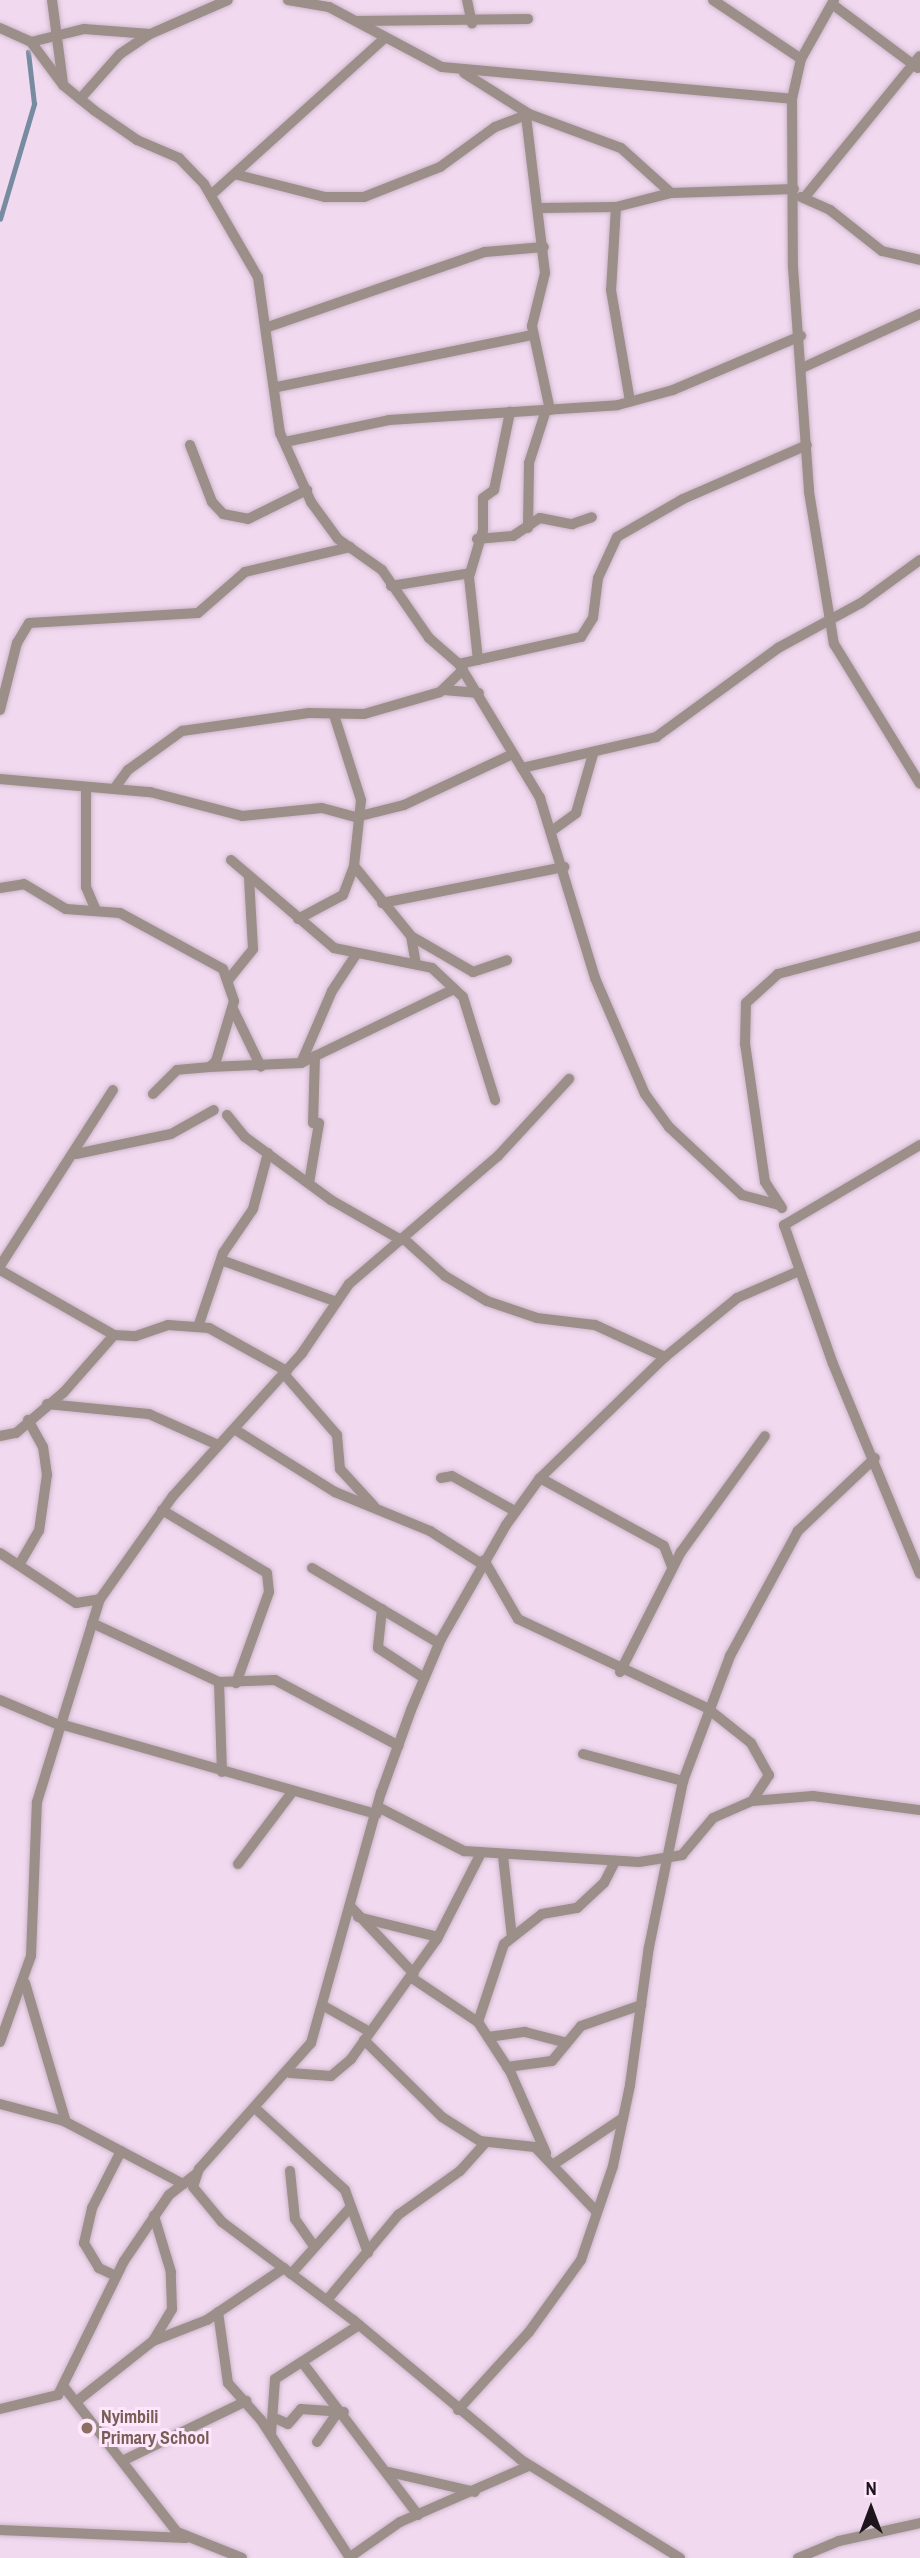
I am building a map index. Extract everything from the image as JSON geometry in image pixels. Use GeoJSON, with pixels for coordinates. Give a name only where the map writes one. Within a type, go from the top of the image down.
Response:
{"type":"FeatureCollection","features":[{"type":"Feature","properties":{"kind":"street"},"geometry":{"type":"LineString","coordinates":[[80,99],[120,54],[150,34],[228,0]]}},
{"type":"Feature","properties":{"kind":"street"},"geometry":{"type":"LineString","coordinates":[[288,0],[340,12],[385,38],[461,71],[528,115],[621,148],[671,193]]}},
{"type":"Feature","properties":{"kind":"street"},"geometry":{"type":"LineString","coordinates":[[331,0],[340,12]]}},
{"type":"Feature","properties":{"kind":"street"},"geometry":{"type":"LineString","coordinates":[[467,0],[472,23]]}},
{"type":"Feature","properties":{"kind":"street"},"geometry":{"type":"LineString","coordinates":[[713,0],[801,59]]}},
{"type":"Feature","properties":{"kind":"street"},"geometry":{"type":"LineString","coordinates":[[53,2],[52,37],[63,85]]}},
{"type":"Feature","properties":{"kind":"street"},"geometry":{"type":"LineString","coordinates":[[798,194],[918,64],[833,2],[801,59],[792,99],[798,194],[793,267],[801,336],[807,445],[830,622],[841,658],[917,772],[920,784]]}},
{"type":"Feature","properties":{"kind":"street"},"geometry":{"type":"LineString","coordinates":[[356,21],[472,23],[528,19]]}},
{"type":"Feature","properties":{"kind":"street"},"geometry":{"type":"LineString","coordinates":[[0,28],[31,42],[63,85],[80,99],[138,140],[179,158],[211,195],[258,277],[285,442],[316,511],[350,548],[382,570],[429,638],[461,667],[522,768],[553,830],[591,966],[645,1094],[669,1127],[742,1195],[780,1205]]}},
{"type":"Feature","properties":{"kind":"street"},"geometry":{"type":"LineString","coordinates":[[31,42],[85,29],[150,34]]}},
{"type":"Feature","properties":{"kind":"street"},"geometry":{"type":"LineString","coordinates":[[211,195],[237,175],[385,38]]}},
{"type":"Feature","properties":{"kind":"street"},"geometry":{"type":"LineString","coordinates":[[461,71],[792,99]]}},
{"type":"Feature","properties":{"kind":"street"},"geometry":{"type":"LineString","coordinates":[[237,175],[325,197],[364,197],[440,167],[495,127],[528,115]]}},
{"type":"Feature","properties":{"kind":"street"},"geometry":{"type":"LineString","coordinates":[[528,115],[546,283],[531,313],[548,410],[528,463],[528,528]]}},
{"type":"Feature","properties":{"kind":"street"},"geometry":{"type":"LineString","coordinates":[[540,208],[616,207],[671,193],[798,194],[830,210],[882,251],[920,260]]}},
{"type":"Feature","properties":{"kind":"street"},"geometry":{"type":"LineString","coordinates":[[616,207],[611,289],[630,401]]}},
{"type":"Feature","properties":{"kind":"street"},"geometry":{"type":"LineString","coordinates":[[268,327],[494,249],[544,247]]}},
{"type":"Feature","properties":{"kind":"street"},"geometry":{"type":"LineString","coordinates":[[802,368],[920,314]]}},
{"type":"Feature","properties":{"kind":"street"},"geometry":{"type":"LineString","coordinates":[[277,387],[533,335]]}},
{"type":"Feature","properties":{"kind":"street"},"geometry":{"type":"LineString","coordinates":[[285,442],[389,421],[548,410],[630,401],[801,336]]}},
{"type":"Feature","properties":{"kind":"street"},"geometry":{"type":"LineString","coordinates":[[478,660],[470,573],[510,412]]}},
{"type":"Feature","properties":{"kind":"street"},"geometry":{"type":"LineString","coordinates":[[190,445],[212,502],[223,514],[248,519],[307,490]]}},
{"type":"Feature","properties":{"kind":"street"},"geometry":{"type":"LineString","coordinates":[[444,690],[461,667],[478,660],[581,637],[593,618],[598,578],[618,537],[683,499],[807,445]]}},
{"type":"Feature","properties":{"kind":"street"},"geometry":{"type":"LineString","coordinates":[[477,539],[528,528],[540,518],[572,524],[592,517]]}},
{"type":"Feature","properties":{"kind":"street"},"geometry":{"type":"LineString","coordinates":[[0,710],[17,643],[29,623],[198,613],[245,572],[350,548]]}},
{"type":"Feature","properties":{"kind":"street"},"geometry":{"type":"LineString","coordinates":[[522,768],[593,754],[656,737],[778,648],[830,622],[920,560]]}},
{"type":"Feature","properties":{"kind":"street"},"geometry":{"type":"LineString","coordinates":[[391,586],[470,573]]}},
{"type":"Feature","properties":{"kind":"street"},"geometry":{"type":"LineString","coordinates":[[114,789],[128,769],[182,731],[379,711],[444,690],[479,693]]}},
{"type":"Feature","properties":{"kind":"street"},"geometry":{"type":"LineString","coordinates":[[298,919],[343,895],[354,866],[360,817],[334,715]]}},
{"type":"Feature","properties":{"kind":"street"},"geometry":{"type":"LineString","coordinates":[[0,779],[114,789],[242,816],[322,808],[360,817],[404,805],[513,754]]}},
{"type":"Feature","properties":{"kind":"street"},"geometry":{"type":"LineString","coordinates":[[553,830],[576,813],[593,754]]}},
{"type":"Feature","properties":{"kind":"street"},"geometry":{"type":"LineString","coordinates":[[86,787],[86,887],[96,910]]}},
{"type":"Feature","properties":{"kind":"street"},"geometry":{"type":"LineString","coordinates":[[231,860],[334,948],[432,968],[463,997],[495,1100]]}},
{"type":"Feature","properties":{"kind":"street"},"geometry":{"type":"LineString","coordinates":[[354,866],[411,936],[473,972],[507,960]]}},
{"type":"Feature","properties":{"kind":"street"},"geometry":{"type":"LineString","coordinates":[[382,902],[564,867]]}},
{"type":"Feature","properties":{"kind":"street"},"geometry":{"type":"LineString","coordinates":[[229,979],[253,949],[249,878]]}},
{"type":"Feature","properties":{"kind":"street"},"geometry":{"type":"LineString","coordinates":[[0,887],[24,884],[66,909],[96,910],[132,918],[214,962],[229,979],[233,1009],[261,1067]]}},
{"type":"Feature","properties":{"kind":"street"},"geometry":{"type":"LineString","coordinates":[[411,936],[416,963]]}},
{"type":"Feature","properties":{"kind":"street"},"geometry":{"type":"LineString","coordinates":[[789,1217],[765,1182],[745,1044],[746,1003],[778,974],[801,965],[920,936]]}},
{"type":"Feature","properties":{"kind":"street"},"geometry":{"type":"LineString","coordinates":[[300,1063],[332,991],[357,953]]}},
{"type":"Feature","properties":{"kind":"street"},"geometry":{"type":"LineString","coordinates":[[153,1094],[177,1070],[300,1063],[454,989]]}},
{"type":"Feature","properties":{"kind":"street"},"geometry":{"type":"LineString","coordinates":[[210,1067],[233,1009]]}},
{"type":"Feature","properties":{"kind":"street"},"geometry":{"type":"LineString","coordinates":[[309,1183],[316,1123],[315,1056]]}},
{"type":"Feature","properties":{"kind":"street"},"geometry":{"type":"LineString","coordinates":[[0,2042],[25,1983],[36,1916],[37,1802],[100,1599],[162,1510],[285,1372],[337,1302],[402,1240],[498,1156],[569,1079]]}},
{"type":"Feature","properties":{"kind":"street"},"geometry":{"type":"LineString","coordinates":[[113,1090],[76,1154],[0,1268],[114,1335],[198,1327],[222,1332],[285,1372],[337,1435],[340,1469],[379,1511]]}},
{"type":"Feature","properties":{"kind":"street"},"geometry":{"type":"LineString","coordinates":[[76,1154],[171,1134],[214,1110]]}},
{"type":"Feature","properties":{"kind":"street"},"geometry":{"type":"LineString","coordinates":[[227,1115],[268,1153],[309,1183],[402,1240],[445,1276],[487,1301],[537,1318],[595,1325],[665,1357]]}},
{"type":"Feature","properties":{"kind":"street"},"geometry":{"type":"LineString","coordinates":[[920,1145],[789,1217],[785,1232],[920,1574]]}},
{"type":"Feature","properties":{"kind":"street"},"geometry":{"type":"LineString","coordinates":[[198,1327],[221,1260],[253,1209],[268,1153]]}},
{"type":"Feature","properties":{"kind":"street"},"geometry":{"type":"LineString","coordinates":[[221,1260],[337,1302]]}},
{"type":"Feature","properties":{"kind":"street"},"geometry":{"type":"LineString","coordinates":[[0,2409],[42,2403],[64,2387],[116,2277],[154,2216],[290,2073],[311,2043],[377,1811],[424,1678],[439,1643],[483,1562],[515,1511],[540,1478],[665,1357],[737,1298],[799,1271]]}},
{"type":"Feature","properties":{"kind":"street"},"geometry":{"type":"LineString","coordinates":[[0,1436],[16,1433],[114,1335]]}},
{"type":"Feature","properties":{"kind":"street"},"geometry":{"type":"LineString","coordinates":[[47,1404],[149,1414],[218,1445]]}},
{"type":"Feature","properties":{"kind":"street"},"geometry":{"type":"LineString","coordinates":[[19,1565],[38,1531],[47,1475],[43,1447],[28,1420]]}},
{"type":"Feature","properties":{"kind":"street"},"geometry":{"type":"LineString","coordinates":[[234,1429],[379,1511],[430,1531],[483,1562],[518,1619],[620,1672],[707,1708],[751,1743],[768,1766],[768,1784],[752,1801]]}},
{"type":"Feature","properties":{"kind":"street"},"geometry":{"type":"LineString","coordinates":[[620,1672],[672,1567],[765,1436]]}},
{"type":"Feature","properties":{"kind":"street"},"geometry":{"type":"LineString","coordinates":[[458,2410],[569,2278],[596,2211],[622,2118],[683,1781],[707,1708],[798,1531],[875,1458]]}},
{"type":"Feature","properties":{"kind":"street"},"geometry":{"type":"LineString","coordinates":[[442,1478],[452,1476],[515,1511]]}},
{"type":"Feature","properties":{"kind":"street"},"geometry":{"type":"LineString","coordinates":[[540,1478],[664,1546],[672,1567]]}},
{"type":"Feature","properties":{"kind":"street"},"geometry":{"type":"LineString","coordinates":[[162,1510],[267,1573],[269,1592],[236,1683]]}},
{"type":"Feature","properties":{"kind":"street"},"geometry":{"type":"LineString","coordinates":[[0,1553],[76,1603],[100,1599]]}},
{"type":"Feature","properties":{"kind":"street"},"geometry":{"type":"LineString","coordinates":[[312,1568],[439,1643]]}},
{"type":"Feature","properties":{"kind":"street"},"geometry":{"type":"LineString","coordinates":[[382,1609],[378,1648],[424,1678]]}},
{"type":"Feature","properties":{"kind":"street"},"geometry":{"type":"LineString","coordinates":[[92,1623],[219,1682],[275,1680],[398,1746]]}},
{"type":"Feature","properties":{"kind":"street"},"geometry":{"type":"LineString","coordinates":[[219,1682],[222,1772]]}},
{"type":"Feature","properties":{"kind":"street"},"geometry":{"type":"LineString","coordinates":[[0,1700],[60,1725],[222,1772],[377,1811],[443,1843],[503,1856],[669,1861],[682,1855],[713,1818],[752,1801],[813,1796],[920,1810]]}},
{"type":"Feature","properties":{"kind":"street"},"geometry":{"type":"LineString","coordinates":[[583,1754],[683,1781]]}},
{"type":"Feature","properties":{"kind":"street"},"geometry":{"type":"LineString","coordinates":[[238,1864],[293,1791]]}},
{"type":"Feature","properties":{"kind":"street"},"geometry":{"type":"LineString","coordinates":[[290,2073],[331,2076],[367,2036],[413,1976],[438,1937],[481,1853]]}},
{"type":"Feature","properties":{"kind":"street"},"geometry":{"type":"LineString","coordinates":[[503,1856],[512,1937]]}},
{"type":"Feature","properties":{"kind":"street"},"geometry":{"type":"LineString","coordinates":[[478,2022],[493,1968],[512,1937],[542,1914],[578,1908],[604,1882],[615,1861]]}},
{"type":"Feature","properties":{"kind":"street"},"geometry":{"type":"LineString","coordinates":[[350,1906],[413,1976],[478,2022],[507,2067],[551,2160]]}},
{"type":"Feature","properties":{"kind":"street"},"geometry":{"type":"LineString","coordinates":[[359,1917],[438,1937]]}},
{"type":"Feature","properties":{"kind":"street"},"geometry":{"type":"LineString","coordinates":[[25,1983],[66,2122]]}},
{"type":"Feature","properties":{"kind":"street"},"geometry":{"type":"LineString","coordinates":[[322,2005],[367,2036],[442,2117],[486,2142],[535,2147],[551,2160],[596,2211]]}},
{"type":"Feature","properties":{"kind":"street"},"geometry":{"type":"LineString","coordinates":[[507,2067],[541,2066],[598,2015],[641,2006]]}},
{"type":"Feature","properties":{"kind":"street"},"geometry":{"type":"LineString","coordinates":[[488,2037],[525,2032],[566,2043]]}},
{"type":"Feature","properties":{"kind":"street"},"geometry":{"type":"LineString","coordinates":[[0,2104],[66,2122],[183,2184]]}},
{"type":"Feature","properties":{"kind":"street"},"geometry":{"type":"LineString","coordinates":[[256,2109],[338,2182],[368,2253]]}},
{"type":"Feature","properties":{"kind":"street"},"geometry":{"type":"LineString","coordinates":[[551,2160],[622,2118]]}},
{"type":"Feature","properties":{"kind":"street"},"geometry":{"type":"LineString","coordinates":[[327,2300],[405,2208],[460,2171],[486,2142]]}},
{"type":"Feature","properties":{"kind":"street"},"geometry":{"type":"LineString","coordinates":[[116,2277],[89,2257],[84,2243],[92,2208],[121,2151]]}},
{"type":"Feature","properties":{"kind":"street"},"geometry":{"type":"LineString","coordinates":[[290,2171],[295,2220],[314,2246]]}},
{"type":"Feature","properties":{"kind":"street"},"geometry":{"type":"LineString","coordinates":[[196,2174],[195,2192],[222,2222],[359,2325],[458,2410],[529,2466],[680,2558]]}},
{"type":"Feature","properties":{"kind":"street"},"geometry":{"type":"LineString","coordinates":[[77,2401],[153,2341],[218,2312],[287,2271],[349,2208]]}},
{"type":"Feature","properties":{"kind":"street"},"geometry":{"type":"LineString","coordinates":[[153,2341],[172,2309],[173,2293],[154,2216]]}},
{"type":"Feature","properties":{"kind":"street"},"geometry":{"type":"LineString","coordinates":[[218,2312],[223,2371],[271,2434],[346,2557],[418,2515],[476,2492],[529,2466]]}},
{"type":"Feature","properties":{"kind":"street"},"geometry":{"type":"LineString","coordinates":[[271,2434],[277,2419],[275,2379],[359,2325]]}},
{"type":"Feature","properties":{"kind":"street"},"geometry":{"type":"LineString","coordinates":[[302,2362],[340,2414],[389,2472],[418,2515]]}},
{"type":"Feature","properties":{"kind":"street"},"geometry":{"type":"LineString","coordinates":[[64,2387],[187,2538]]}},
{"type":"Feature","properties":{"kind":"street"},"geometry":{"type":"LineString","coordinates":[[124,2460],[246,2402]]}},
{"type":"Feature","properties":{"kind":"street"},"geometry":{"type":"LineString","coordinates":[[277,2419],[288,2424],[301,2409],[340,2414]]}},
{"type":"Feature","properties":{"kind":"street"},"geometry":{"type":"LineString","coordinates":[[317,2442],[340,2414]]}},
{"type":"Feature","properties":{"kind":"street"},"geometry":{"type":"LineString","coordinates":[[389,2472],[476,2492]]}},
{"type":"Feature","properties":{"kind":"street"},"geometry":{"type":"LineString","coordinates":[[798,2558],[839,2541],[920,2523]]}},
{"type":"Feature","properties":{"kind":"street"},"geometry":{"type":"LineString","coordinates":[[0,2530],[187,2538],[242,2558]]}},
{"type":"Feature","properties":{"kind":"waterway"},"geometry":{"type":"LineString","coordinates":[[0,219],[34,104],[28,52]]}},
{"type":"Feature","properties":{"kind":"place","name":"Nyimbili Primary School"},"geometry":{"type":"Point","coordinates":[87,2428]}}]}
